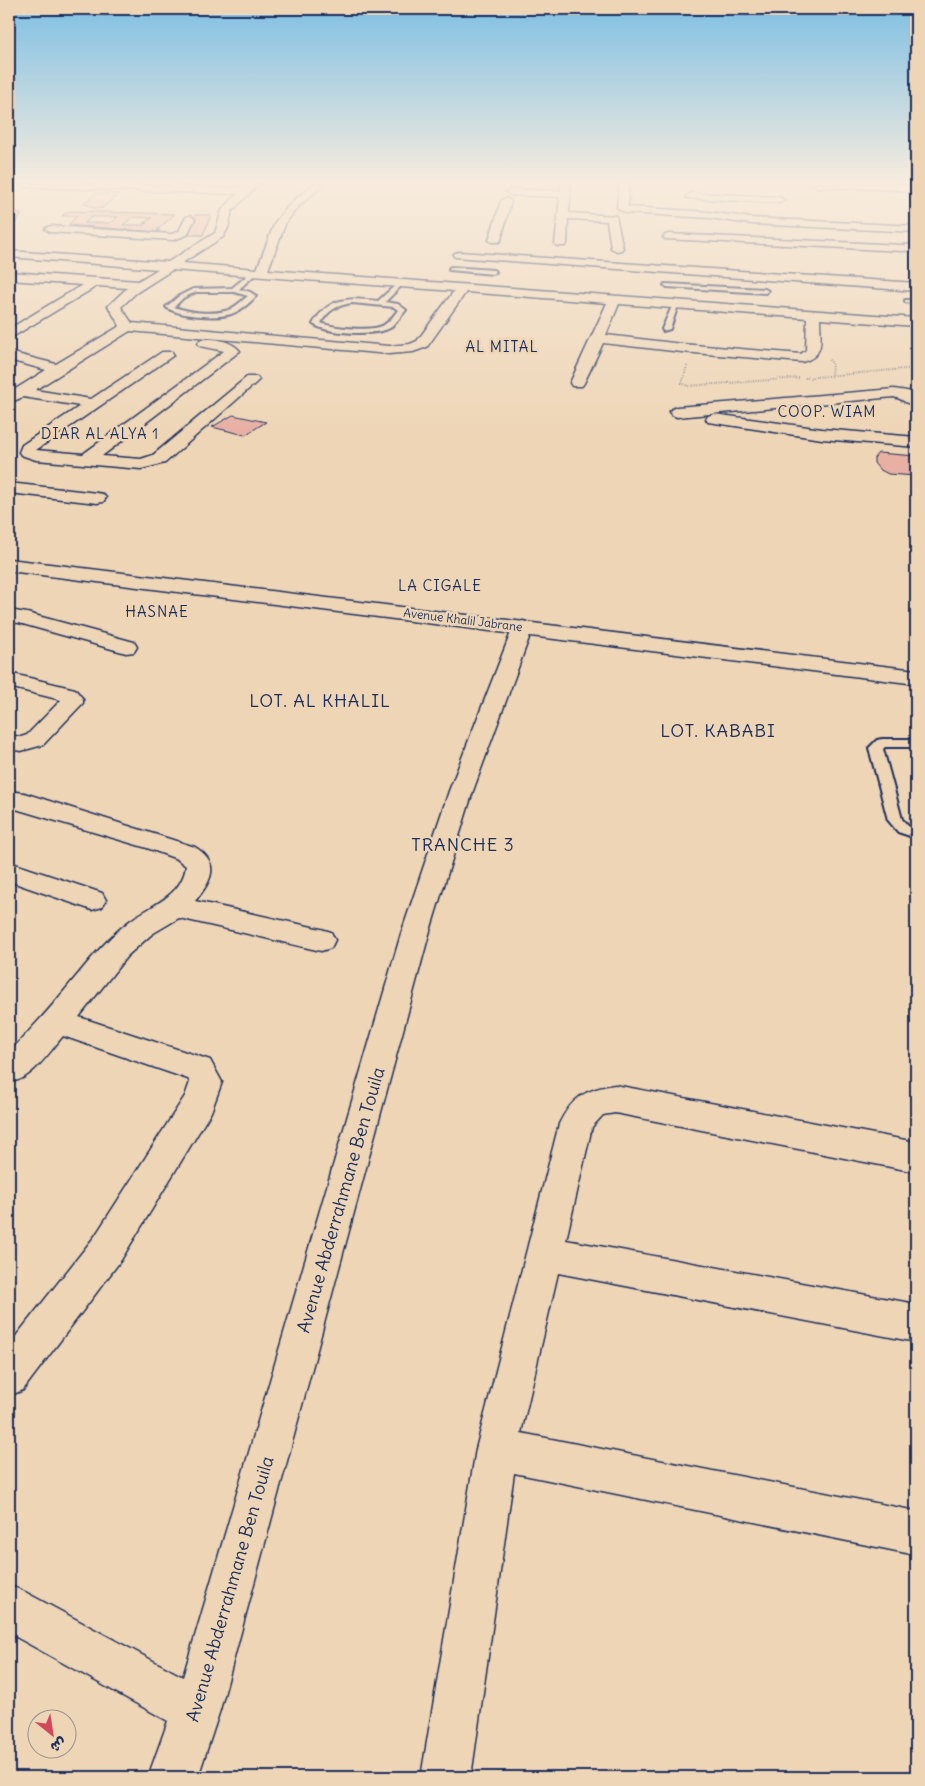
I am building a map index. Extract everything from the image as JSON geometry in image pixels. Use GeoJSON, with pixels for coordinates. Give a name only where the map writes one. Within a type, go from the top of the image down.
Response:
{"type":"FeatureCollection","features":[{"type":"Feature","properties":{"kind":"street"},"geometry":{"type":"LineString","coordinates":[[125,329],[114,306],[140,285],[170,267]]}},
{"type":"Feature","properties":{"kind":"street"},"geometry":{"type":"LineString","coordinates":[[191,267],[614,300],[713,310],[916,322]]}},
{"type":"Feature","properties":{"kind":"street"},"geometry":{"type":"LineString","coordinates":[[258,272],[261,267]]}},
{"type":"Feature","properties":{"kind":"street"},"geometry":{"type":"LineString","coordinates":[[703,267],[916,287]]}},
{"type":"Feature","properties":{"kind":"street"},"geometry":{"type":"LineString","coordinates":[[713,310],[712,288],[716,268]]}},
{"type":"Feature","properties":{"kind":"street"},"geometry":{"type":"LineString","coordinates":[[443,287],[452,269]]}},
{"type":"Feature","properties":{"kind":"street"},"geometry":{"type":"LineString","coordinates":[[9,276],[140,285]]}},
{"type":"Feature","properties":{"kind":"street"},"geometry":{"type":"LineString","coordinates":[[9,336],[95,282]]}},
{"type":"Feature","properties":{"kind":"street"},"geometry":{"type":"LineString","coordinates":[[15,395],[125,329],[344,347],[389,350],[406,349],[422,344],[463,288]]}},
{"type":"Feature","properties":{"kind":"street"},"geometry":{"type":"LineString","coordinates":[[577,382],[614,300]]}},
{"type":"Feature","properties":{"kind":"street"},"geometry":{"type":"LineString","coordinates":[[598,338],[794,358],[810,356],[813,350],[814,315]]}},
{"type":"Feature","properties":{"kind":"street"},"geometry":{"type":"LineString","coordinates":[[86,460],[233,351],[227,346],[125,329]]}},
{"type":"Feature","properties":{"kind":"street"},"geometry":{"type":"LineString","coordinates":[[709,350],[712,333]]}},
{"type":"Feature","properties":{"kind":"street"},"geometry":{"type":"LineString","coordinates":[[167,355],[27,450],[32,455],[140,464],[156,462],[252,380]]}},
{"type":"Feature","properties":{"kind":"street"},"geometry":{"type":"LineString","coordinates":[[9,356],[57,369]]}},
{"type":"Feature","properties":{"kind":"street"},"geometry":{"type":"LineString","coordinates":[[916,402],[908,395],[894,393],[677,412],[709,419],[822,434],[916,442]]}},
{"type":"Feature","properties":{"kind":"street"},"geometry":{"type":"LineString","coordinates":[[15,395],[95,404]]}},
{"type":"Feature","properties":{"kind":"street"},"geometry":{"type":"LineString","coordinates":[[805,400],[822,434]]}},
{"type":"Feature","properties":{"kind":"street"},"geometry":{"type":"LineString","coordinates":[[9,488],[97,498]]}},
{"type":"Feature","properties":{"kind":"street","name":"Avenue Khalil Jabrane"},"geometry":{"type":"LineString","coordinates":[[9,551],[916,661]]}},
{"type":"Feature","properties":{"kind":"street","name":"Avenue Khalil Jabrane"},"geometry":{"type":"LineString","coordinates":[[9,565],[916,677]]}},
{"type":"Feature","properties":{"kind":"street"},"geometry":{"type":"LineString","coordinates":[[9,616],[20,617],[126,647]]}},
{"type":"Feature","properties":{"kind":"street","name":"Avenue Abderrahmane Ben Touila"},"geometry":{"type":"LineString","coordinates":[[173,1777],[196,1710],[415,934],[461,791],[523,627]]}},
{"type":"Feature","properties":{"kind":"street"},"geometry":{"type":"LineString","coordinates":[[9,680],[67,694],[72,699],[72,703],[35,740],[21,744],[9,742]]}},
{"type":"Feature","properties":{"kind":"street"},"geometry":{"type":"LineString","coordinates":[[9,799],[15,799],[156,842],[186,854],[195,859],[198,865],[198,876],[192,887],[175,907],[142,927],[117,948],[57,1022],[10,1071]]}},
{"type":"Feature","properties":{"kind":"street"},"geometry":{"type":"LineString","coordinates":[[9,871],[92,900]]}},
{"type":"Feature","properties":{"kind":"street"},"geometry":{"type":"LineString","coordinates":[[175,907],[321,940]]}},
{"type":"Feature","properties":{"kind":"street"},"geometry":{"type":"LineString","coordinates":[[9,1376],[108,1248],[199,1102],[206,1082],[199,1069],[57,1022]]}},
{"type":"Feature","properties":{"kind":"street"},"geometry":{"type":"LineString","coordinates":[[446,1777],[497,1449],[576,1124],[583,1113],[596,1101],[615,1098],[916,1157]]}},
{"type":"Feature","properties":{"kind":"street"},"geometry":{"type":"LineString","coordinates":[[544,1253],[916,1324]]}},
{"type":"Feature","properties":{"kind":"street"},"geometry":{"type":"LineString","coordinates":[[497,1449],[916,1533]]}},
{"type":"Feature","properties":{"kind":"street"},"geometry":{"type":"LineString","coordinates":[[9,1608],[196,1710]]}},
{"type":"Feature","properties":{"kind":"lane"},"geometry":{"type":"LineString","coordinates":[[452,269],[493,272]]}},
{"type":"Feature","properties":{"kind":"lane"},"geometry":{"type":"LineString","coordinates":[[234,290],[248,292],[253,296],[224,314],[190,312],[169,307],[181,297],[195,290],[234,290],[258,272]]}},
{"type":"Feature","properties":{"kind":"lane"},"geometry":{"type":"LineString","coordinates":[[380,303],[396,305],[402,310],[386,327],[367,330],[326,327],[317,324],[333,305],[352,301],[380,303],[400,283]]}},
{"type":"Feature","properties":{"kind":"lane"},"geometry":{"type":"LineString","coordinates":[[667,285],[766,292]]}},
{"type":"Feature","properties":{"kind":"lane"},"geometry":{"type":"LineString","coordinates":[[907,301],[916,302]]}},
{"type":"Feature","properties":{"kind":"lane"},"geometry":{"type":"LineString","coordinates":[[666,328],[675,305]]}},
{"type":"Feature","properties":{"kind":"lane"},"geometry":{"type":"LineString","coordinates":[[916,743],[882,742],[876,748],[894,820],[903,829],[916,833]]}},
{"type":"Feature","properties":{"kind":"building"},"geometry":{"type":"Polygon","coordinates":[[[233,415],[266,422],[245,435],[212,427],[233,415]]]}},
{"type":"Feature","properties":{"kind":"building"},"geometry":{"type":"Polygon","coordinates":[[[878,453],[916,456],[916,476],[888,474],[879,469],[874,463],[874,458],[878,453]]]}},
{"type":"Feature","properties":{"kind":"district","name":"AL MITAL"},"geometry":{"type":"Point","coordinates":[502,347]}},
{"type":"Feature","properties":{"kind":"district","name":"COOP. WIAM"},"geometry":{"type":"Point","coordinates":[827,412]}},
{"type":"Feature","properties":{"kind":"district","name":"DIAR AL ALYA 1"},"geometry":{"type":"Point","coordinates":[100,434]}},
{"type":"Feature","properties":{"kind":"district","name":"LA CIGALE"},"geometry":{"type":"Point","coordinates":[440,586]}},
{"type":"Feature","properties":{"kind":"district","name":"HASNAE"},"geometry":{"type":"Point","coordinates":[157,612]}},
{"type":"Feature","properties":{"kind":"district","name":"LOT. AL KHALIL"},"geometry":{"type":"Point","coordinates":[320,701]}},
{"type":"Feature","properties":{"kind":"district","name":"LOT. KABABI"},"geometry":{"type":"Point","coordinates":[718,731]}},
{"type":"Feature","properties":{"kind":"district","name":"TRANCHE 3"},"geometry":{"type":"Point","coordinates":[463,845]}}]}
